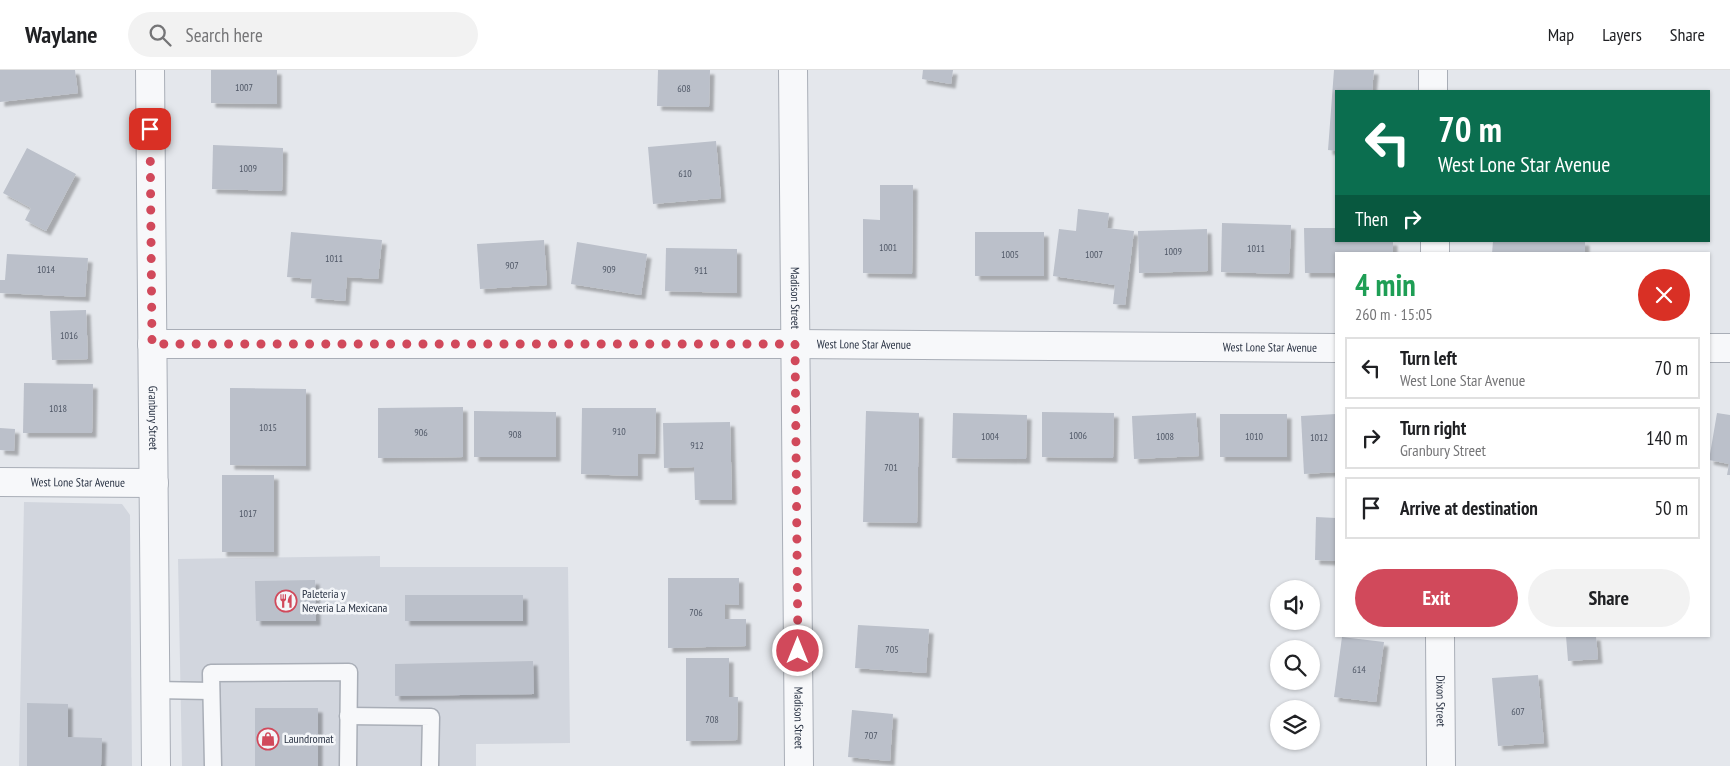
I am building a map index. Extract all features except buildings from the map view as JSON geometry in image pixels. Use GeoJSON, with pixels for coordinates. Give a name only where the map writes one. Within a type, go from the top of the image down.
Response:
{"type":"FeatureCollection","features":[{"type":"Feature","properties":{"kind":"street","name":"Granbury Street"},"geometry":{"type":"LineString","coordinates":[[150,70],[156,766]]}},
{"type":"Feature","properties":{"kind":"street","name":"Madison Street"},"geometry":{"type":"LineString","coordinates":[[793,70],[799,766]]}},
{"type":"Feature","properties":{"kind":"street"},"geometry":{"type":"LineString","coordinates":[[1433,70],[1433,90]]}},
{"type":"Feature","properties":{"kind":"street","name":"West Lone Star Avenue"},"geometry":{"type":"LineString","coordinates":[[152,344],[795,344],[1335,348]]}},
{"type":"Feature","properties":{"kind":"street"},"geometry":{"type":"LineString","coordinates":[[1710,348],[1730,348]]}},
{"type":"Feature","properties":{"kind":"street","name":"West Lone Star Avenue"},"geometry":{"type":"LineString","coordinates":[[0,482],[154,483]]}},
{"type":"Feature","properties":{"kind":"street","name":"Dixon Street"},"geometry":{"type":"LineString","coordinates":[[1440,637],[1441,766]]}},
{"type":"Feature","properties":{"kind":"lane"},"geometry":{"type":"LineString","coordinates":[[213,766],[211,673],[349,672],[348,766]]}},
{"type":"Feature","properties":{"kind":"lane"},"geometry":{"type":"LineString","coordinates":[[155,690],[211,691]]}},
{"type":"Feature","properties":{"kind":"lane"},"geometry":{"type":"LineString","coordinates":[[348,716],[431,717],[430,766]]}},
{"type":"Feature","properties":{"kind":"shaded area"},"geometry":{"type":"Polygon","coordinates":[[[24,502],[122,504],[130,515],[132,766],[19,766],[24,502]]]}},
{"type":"Feature","properties":{"kind":"shaded area"},"geometry":{"type":"Polygon","coordinates":[[[380,556],[380,567],[568,567],[570,743],[476,744],[476,766],[182,766],[178,559],[380,556]]]}},
{"type":"Feature","properties":{"kind":"place","name":"Paleteria y Neveria La Mexicana"},"geometry":{"type":"Point","coordinates":[286,601]}},
{"type":"Feature","properties":{"kind":"place","name":"Laundromat"},"geometry":{"type":"Point","coordinates":[268,739]}},
{"type":"Feature","properties":{"kind":"route"},"geometry":{"type":"LineString","coordinates":[[150,129],[152,344],[795,344],[798,651]]}}]}
